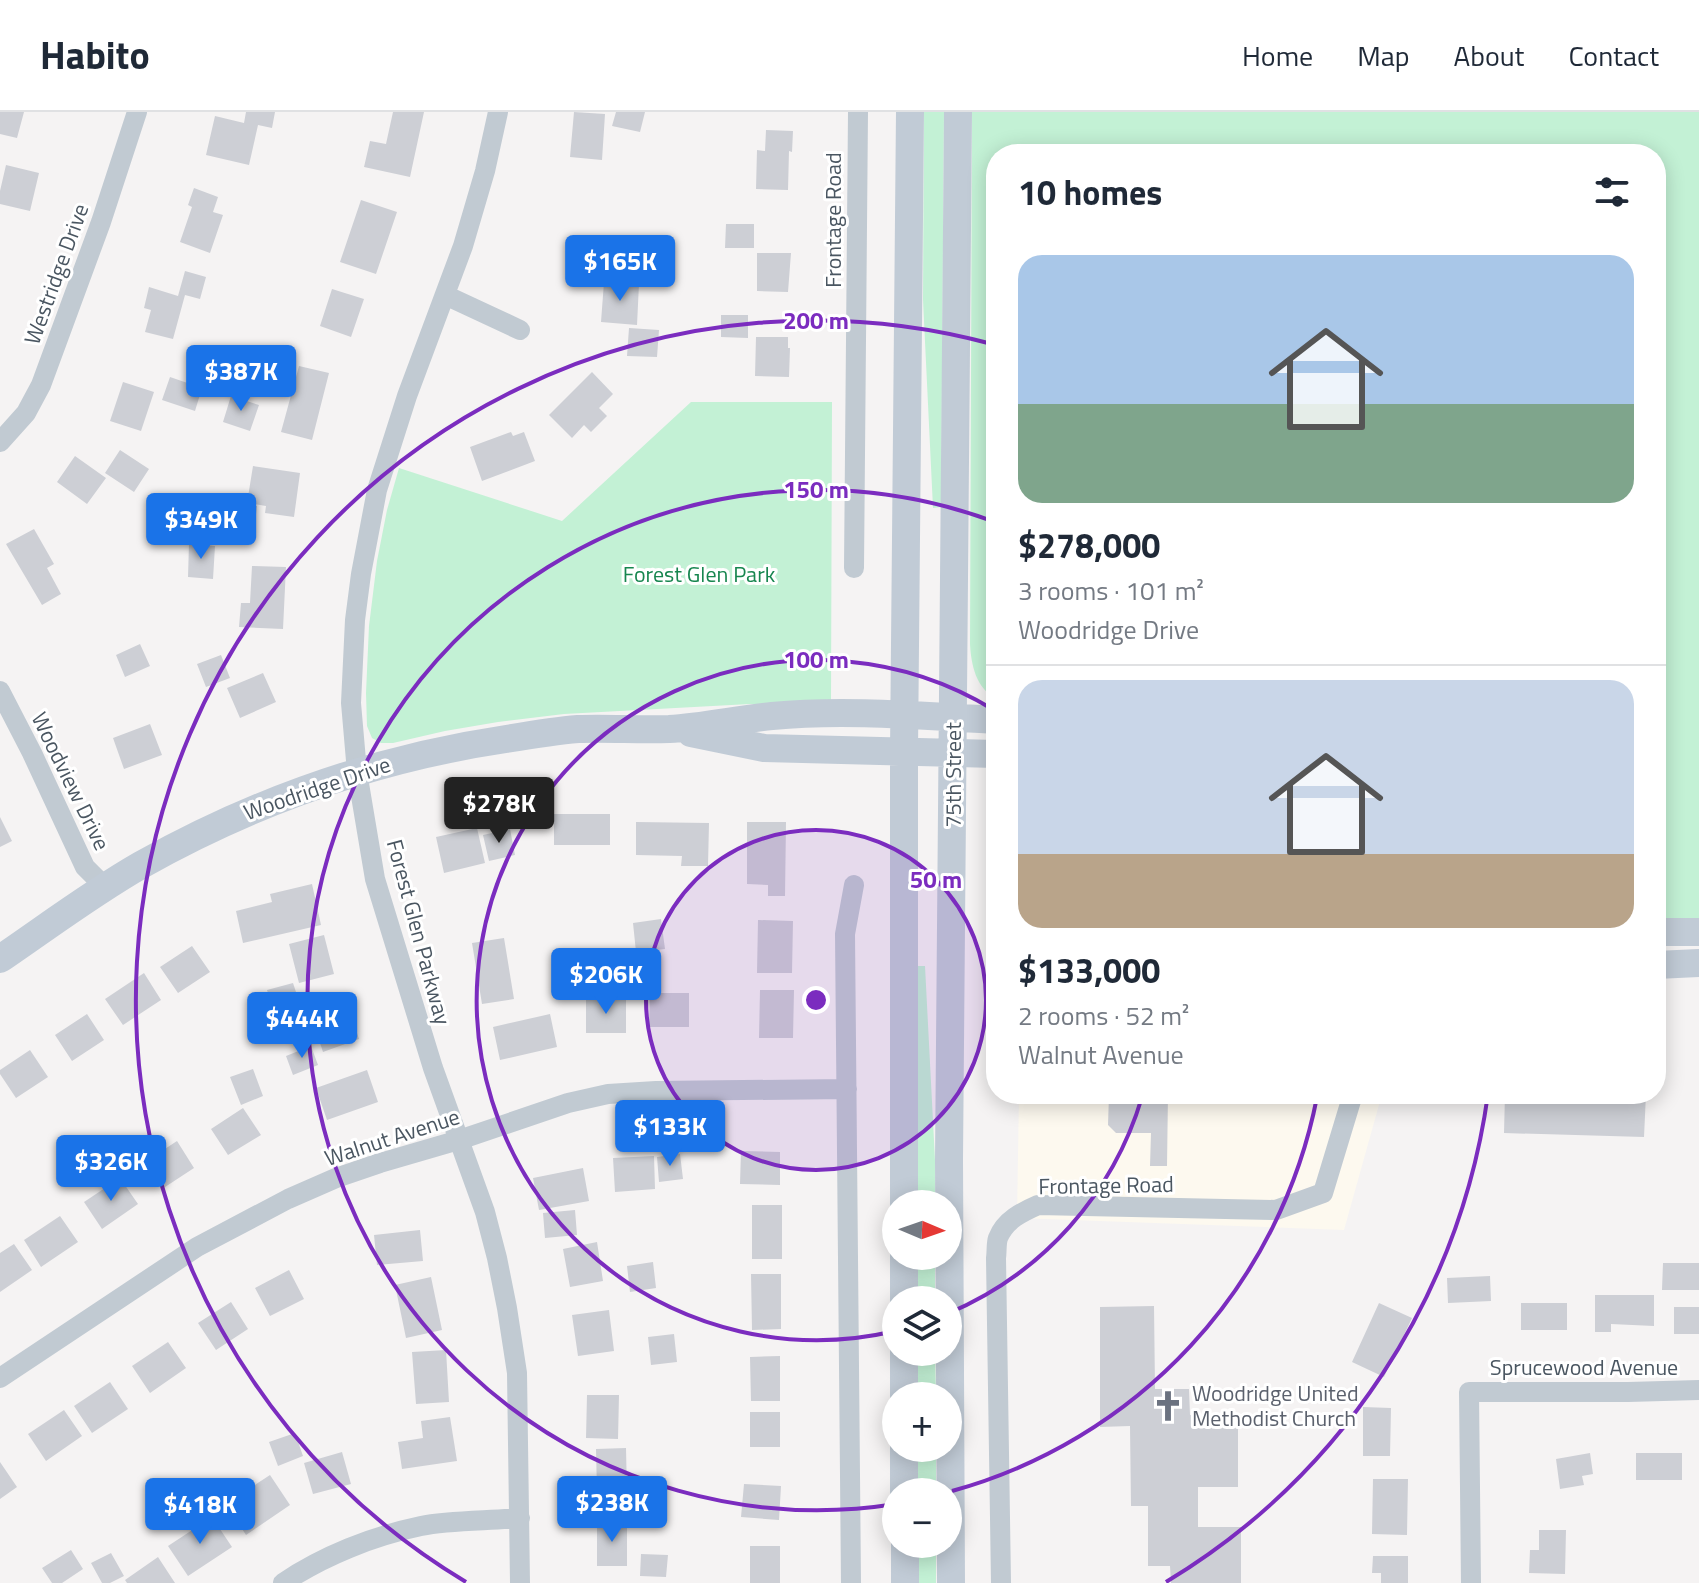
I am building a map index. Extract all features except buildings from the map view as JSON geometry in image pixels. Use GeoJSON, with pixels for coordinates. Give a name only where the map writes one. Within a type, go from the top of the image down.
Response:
{"type":"FeatureCollection","features":[{"type":"Feature","properties":{"kind":"main road"},"geometry":{"type":"LineString","coordinates":[[904,1190],[904,751],[910,112]]}},
{"type":"Feature","properties":{"kind":"main road","name":"75th Street"},"geometry":{"type":"LineString","coordinates":[[951,1583],[949,1145],[958,112]]}},
{"type":"Feature","properties":{"kind":"main road","name":"Woodridge Drive"},"geometry":{"type":"LineString","coordinates":[[0,959],[140,865],[222,823],[274,800],[391,761],[439,750],[578,729],[671,729],[773,716],[875,713],[986,719]]}},
{"type":"Feature","properties":{"kind":"main road","name":"Woodridge Drive"},"geometry":{"type":"LineString","coordinates":[[671,729],[764,748],[986,754]]}},
{"type":"Feature","properties":{"kind":"main road"},"geometry":{"type":"LineString","coordinates":[[1666,932],[1699,932]]}},
{"type":"Feature","properties":{"kind":"main road"},"geometry":{"type":"LineString","coordinates":[[1666,965],[1699,963]]}},
{"type":"Feature","properties":{"kind":"main road"},"geometry":{"type":"LineString","coordinates":[[905,1558],[905,1583]]}},
{"type":"Feature","properties":{"kind":"street","name":"Westridge Drive"},"geometry":{"type":"LineString","coordinates":[[0,442],[26,413],[41,385],[101,222],[137,112]]}},
{"type":"Feature","properties":{"kind":"street","name":"Forest Glen Parkway"},"geometry":{"type":"LineString","coordinates":[[498,112],[463,246],[407,396],[377,490],[361,574],[351,703],[357,772],[375,879],[433,1068],[485,1212],[507,1308],[517,1373],[520,1583]]}},
{"type":"Feature","properties":{"kind":"street","name":"Frontage Road"},"geometry":{"type":"LineString","coordinates":[[854,568],[858,112]]}},
{"type":"Feature","properties":{"kind":"street"},"geometry":{"type":"LineString","coordinates":[[445,295],[520,330]]}},
{"type":"Feature","properties":{"kind":"street","name":"Woodview Drive"},"geometry":{"type":"LineString","coordinates":[[0,691],[85,867],[105,887]]}},
{"type":"Feature","properties":{"kind":"street"},"geometry":{"type":"LineString","coordinates":[[851,1583],[845,934],[854,885]]}},
{"type":"Feature","properties":{"kind":"street","name":"Walnut Avenue"},"geometry":{"type":"LineString","coordinates":[[0,1378],[186,1254],[247,1219],[336,1178],[568,1103],[608,1094],[670,1090],[847,1089]]}},
{"type":"Feature","properties":{"kind":"street","name":"Frontage Road"},"geometry":{"type":"LineString","coordinates":[[1001,1583],[996,1258],[998,1238],[1006,1226],[1013,1218],[1038,1205],[1276,1210],[1323,1193],[1350,1104]]}},
{"type":"Feature","properties":{"kind":"street","name":"Sprucewood Avenue"},"geometry":{"type":"LineString","coordinates":[[1471,1583],[1469,1392],[1699,1390]]}},
{"type":"Feature","properties":{"kind":"street"},"geometry":{"type":"LineString","coordinates":[[283,1583],[340,1552],[389,1535],[422,1526],[520,1518]]}},
{"type":"Feature","properties":{"kind":"shaded area"},"geometry":{"type":"Polygon","coordinates":[[[1019,1104],[1379,1104],[1344,1230],[1017,1218],[1019,1104]]]}},
{"type":"Feature","properties":{"kind":"green space"},"geometry":{"type":"Polygon","coordinates":[[[924,112],[944,112],[941,507],[933,508],[923,300],[924,112]]]}},
{"type":"Feature","properties":{"kind":"green space"},"geometry":{"type":"Polygon","coordinates":[[[972,112],[1699,112],[1699,922],[1666,923],[1666,144],[986,144],[986,691],[973,668],[970,644],[972,112]]]}},
{"type":"Feature","properties":{"kind":"green space","name":"Forest Glen Park"},"geometry":{"type":"Polygon","coordinates":[[[691,402],[832,402],[831,704],[750,704],[564,714],[498,722],[393,743],[381,743],[372,738],[367,726],[366,693],[369,626],[377,561],[399,468],[562,521],[691,402]]]}},
{"type":"Feature","properties":{"kind":"green space"},"geometry":{"type":"Polygon","coordinates":[[[918,966],[925,966],[935,1190],[916,1190],[918,966]]]}},
{"type":"Feature","properties":{"kind":"green space"},"geometry":{"type":"Polygon","coordinates":[[[915,1270],[935,1270],[935,1286],[915,1286],[915,1270]]]}},
{"type":"Feature","properties":{"kind":"green space"},"geometry":{"type":"Polygon","coordinates":[[[916,1366],[935,1366],[936,1382],[916,1382],[916,1366]]]}},
{"type":"Feature","properties":{"kind":"green space"},"geometry":{"type":"Polygon","coordinates":[[[916,1462],[936,1462],[936,1478],[916,1478],[916,1462]]]}},
{"type":"Feature","properties":{"kind":"green space"},"geometry":{"type":"Polygon","coordinates":[[[917,1558],[936,1558],[936,1583],[917,1583],[917,1558]]]}},
{"type":"Feature","properties":{"kind":"place","name":"Woodridge United Methodist Church"},"geometry":{"type":"Point","coordinates":[1168,1406]}}]}
